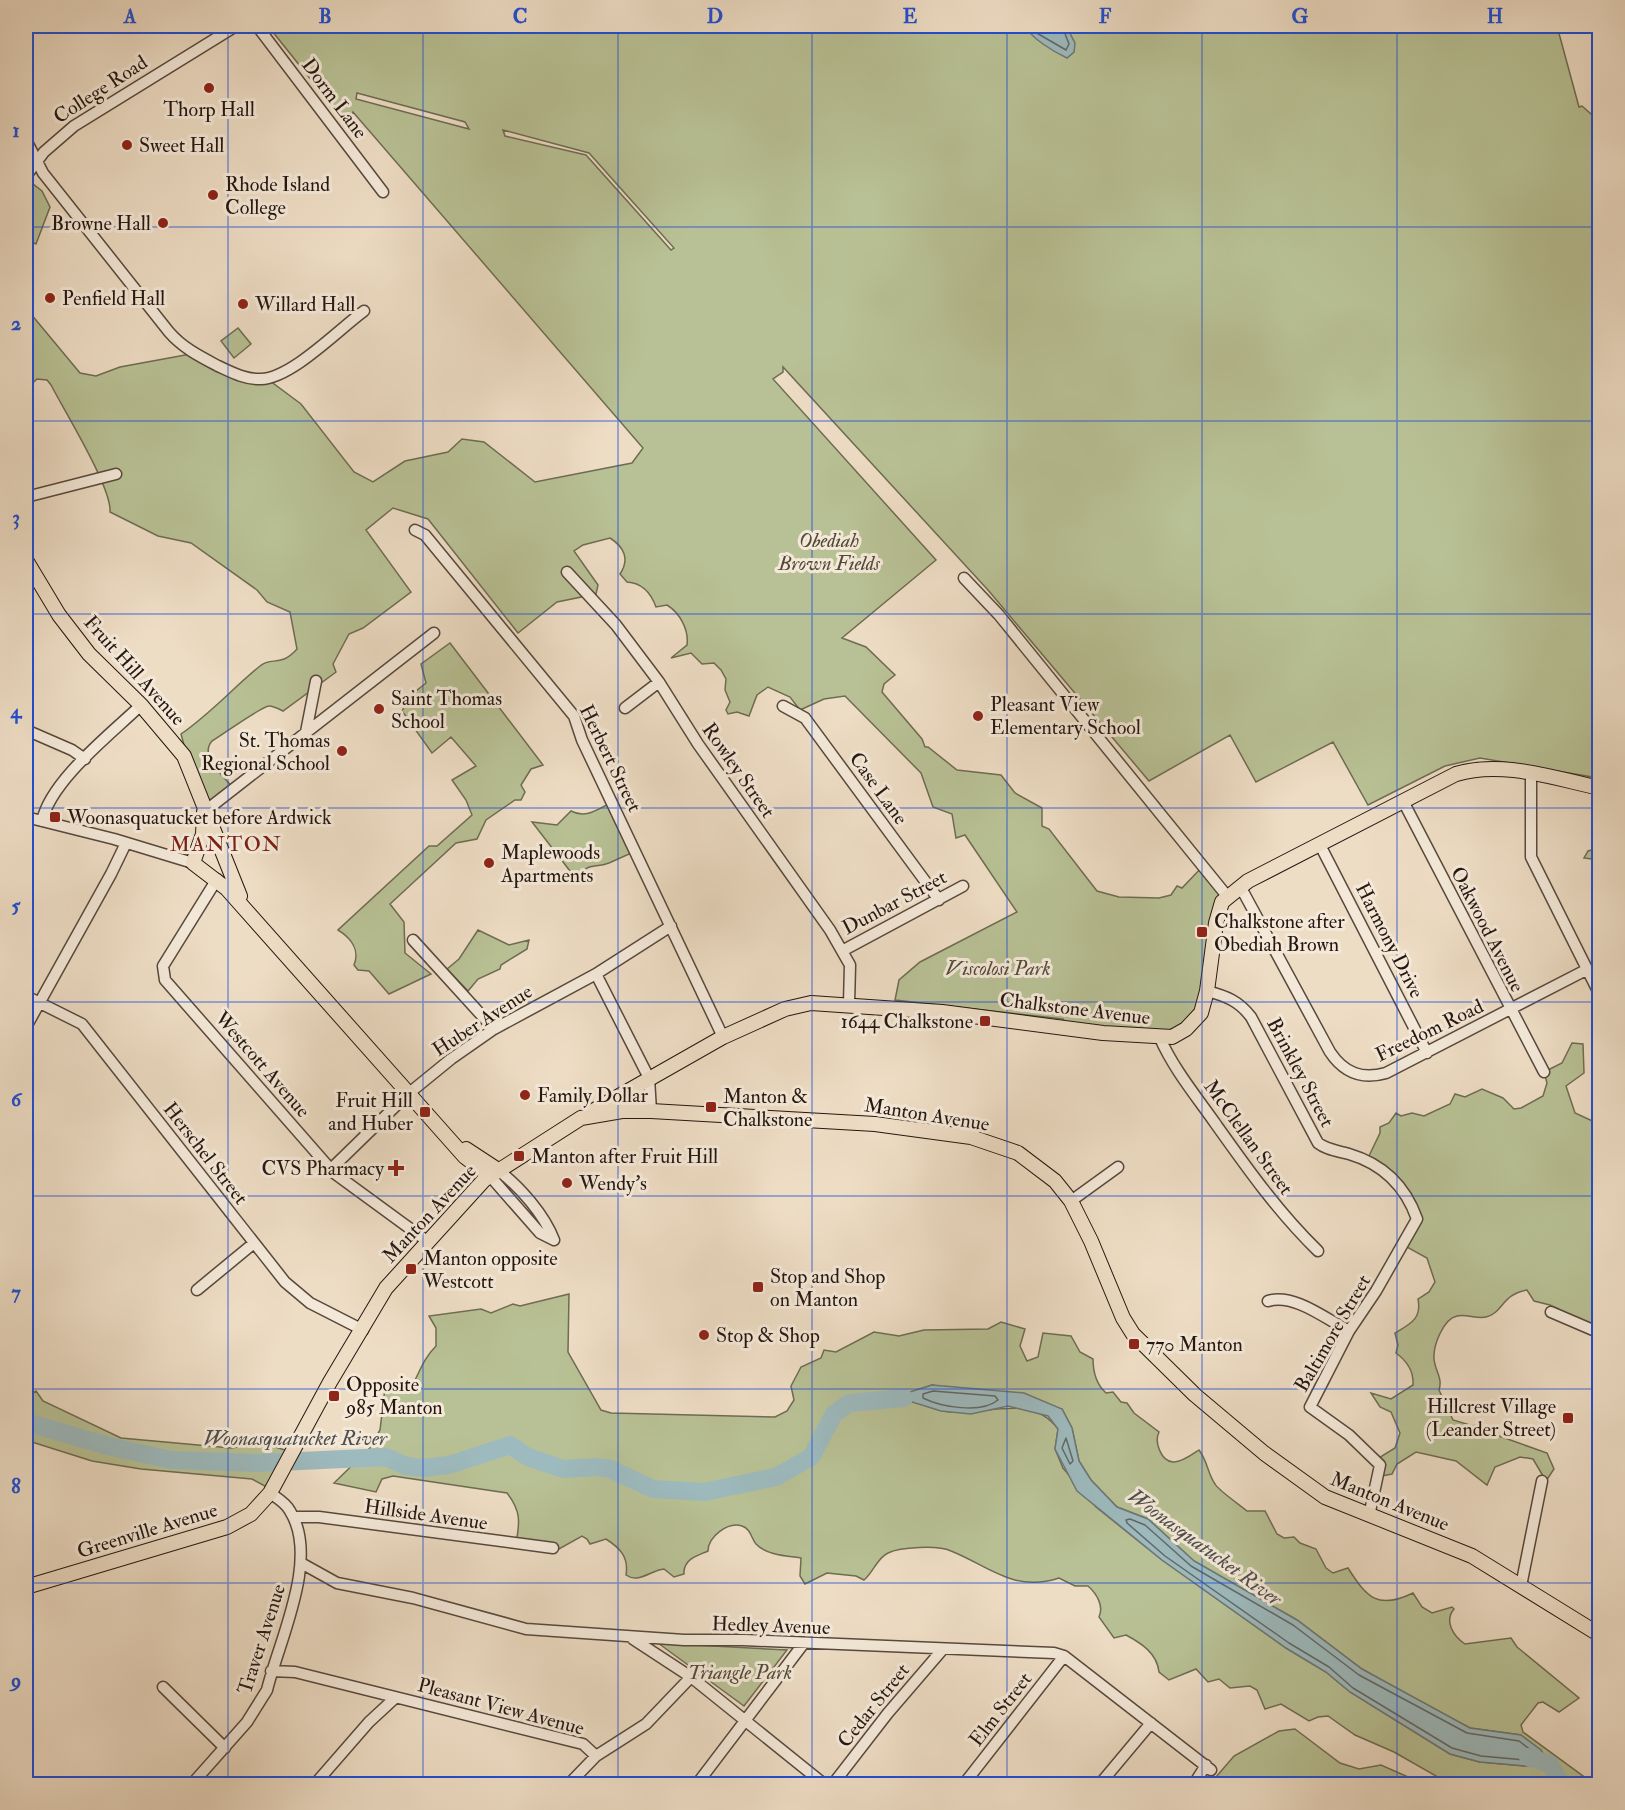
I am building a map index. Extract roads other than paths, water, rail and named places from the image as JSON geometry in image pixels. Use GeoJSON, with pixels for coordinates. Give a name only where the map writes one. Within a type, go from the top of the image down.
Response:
{"type":"FeatureCollection","features":[{"type":"Feature","properties":{"kind":"main road","name":"Fruit Hill Avenue"},"geometry":{"type":"LineString","coordinates":[[26,560],[31,582],[60,615],[89,654],[141,705],[184,756],[229,874],[250,914]]}},
{"type":"Feature","properties":{"kind":"main road"},"geometry":{"type":"LineString","coordinates":[[1227,896],[1240,886],[1456,774],[1470,770],[1499,768],[1599,788]]}},
{"type":"Feature","properties":{"kind":"main road","name":"Fruit Hill Avenue"},"geometry":{"type":"LineString","coordinates":[[204,812],[203,834],[193,863],[217,879],[250,914],[451,1141],[494,1173]]}},
{"type":"Feature","properties":{"kind":"main road","name":"Chalkstone Avenue"},"geometry":{"type":"LineString","coordinates":[[581,1118],[723,1037],[800,1005],[849,1004],[942,1011],[1103,1033],[1160,1038],[1179,1034],[1195,1022],[1201,1013],[1207,991],[1216,922],[1222,902],[1227,896]]}},
{"type":"Feature","properties":{"kind":"main road","name":"Manton Avenue"},"geometry":{"type":"LineString","coordinates":[[273,1488],[330,1382],[387,1288],[427,1241],[494,1173],[581,1118],[622,1111],[847,1122],[970,1137],[1004,1146],[1033,1162],[1055,1181],[1071,1201],[1091,1241],[1123,1318],[1145,1349],[1195,1395],[1300,1481],[1338,1504],[1459,1550],[1599,1635]]}},
{"type":"Feature","properties":{"kind":"main road","name":"Greenville Avenue"},"geometry":{"type":"LineString","coordinates":[[26,1587],[227,1527],[251,1514],[273,1488]]}},
{"type":"Feature","properties":{"kind":"street","name":"College Road"},"geometry":{"type":"LineString","coordinates":[[26,176],[36,159],[74,126],[236,26]]}},
{"type":"Feature","properties":{"kind":"street","name":"Dorm Lane"},"geometry":{"type":"LineString","coordinates":[[257,26],[383,192]]}},
{"type":"Feature","properties":{"kind":"street"},"geometry":{"type":"LineString","coordinates":[[26,140],[43,173],[169,332],[182,346],[221,367],[251,379],[270,378],[282,374],[364,311]]}},
{"type":"Feature","properties":{"kind":"street"},"geometry":{"type":"LineString","coordinates":[[26,497],[116,474]]}},
{"type":"Feature","properties":{"kind":"street","name":"Herbert Street"},"geometry":{"type":"LineString","coordinates":[[415,530],[425,534],[574,716],[582,740],[723,1037]]}},
{"type":"Feature","properties":{"kind":"street","name":"Rowley Street"},"geometry":{"type":"LineString","coordinates":[[567,572],[616,625],[659,682],[698,744],[842,951],[850,965],[849,1004]]}},
{"type":"Feature","properties":{"kind":"street"},"geometry":{"type":"LineString","coordinates":[[964,578],[999,615],[1227,896]]}},
{"type":"Feature","properties":{"kind":"street"},"geometry":{"type":"LineString","coordinates":[[204,812],[434,633]]}},
{"type":"Feature","properties":{"kind":"street"},"geometry":{"type":"LineString","coordinates":[[306,732],[316,681]]}},
{"type":"Feature","properties":{"kind":"street"},"geometry":{"type":"LineString","coordinates":[[625,708],[659,682]]}},
{"type":"Feature","properties":{"kind":"street"},"geometry":{"type":"LineString","coordinates":[[42,820],[49,801],[85,759],[141,705]]}},
{"type":"Feature","properties":{"kind":"street","name":"Case Lane"},"geometry":{"type":"LineString","coordinates":[[783,706],[806,718],[939,900]]}},
{"type":"Feature","properties":{"kind":"street"},"geometry":{"type":"LineString","coordinates":[[26,730],[72,750],[85,759]]}},
{"type":"Feature","properties":{"kind":"street"},"geometry":{"type":"LineString","coordinates":[[1531,774],[1532,857],[1599,995]]}},
{"type":"Feature","properties":{"kind":"street","name":"Oakwood Avenue"},"geometry":{"type":"LineString","coordinates":[[1403,801],[1509,1010],[1544,1072]]}},
{"type":"Feature","properties":{"kind":"street"},"geometry":{"type":"LineString","coordinates":[[26,817],[193,863]]}},
{"type":"Feature","properties":{"kind":"street"},"geometry":{"type":"LineString","coordinates":[[26,1027],[126,843]]}},
{"type":"Feature","properties":{"kind":"street","name":"Harmony Drive"},"geometry":{"type":"LineString","coordinates":[[1320,845],[1427,1053]]}},
{"type":"Feature","properties":{"kind":"street","name":"Westcott Avenue"},"geometry":{"type":"LineString","coordinates":[[217,879],[163,966],[163,975],[331,1169],[427,1241]]}},
{"type":"Feature","properties":{"kind":"street","name":"Dunbar Street"},"geometry":{"type":"LineString","coordinates":[[842,951],[963,886]]}},
{"type":"Feature","properties":{"kind":"street","name":"Freedom Road"},"geometry":{"type":"LineString","coordinates":[[1240,886],[1313,1022],[1341,1067],[1358,1075],[1374,1077],[1427,1053],[1586,970]]}},
{"type":"Feature","properties":{"kind":"street","name":"Huber Avenue"},"geometry":{"type":"LineString","coordinates":[[331,1169],[408,1094],[494,1029],[596,974],[671,926]]}},
{"type":"Feature","properties":{"kind":"street"},"geometry":{"type":"LineString","coordinates":[[414,940],[494,1029]]}},
{"type":"Feature","properties":{"kind":"street"},"geometry":{"type":"LineString","coordinates":[[596,974],[649,1078],[651,1111]]}},
{"type":"Feature","properties":{"kind":"street","name":"Brinkley Street"},"geometry":{"type":"LineString","coordinates":[[1207,991],[1230,997],[1243,1006],[1318,1143],[1379,1166],[1396,1182],[1415,1213]]}},
{"type":"Feature","properties":{"kind":"street","name":"Herschel Street"},"geometry":{"type":"LineString","coordinates":[[26,996],[82,1024],[254,1243],[298,1295],[363,1330]]}},
{"type":"Feature","properties":{"kind":"street","name":"McClellan Street"},"geometry":{"type":"LineString","coordinates":[[1160,1038],[1193,1092],[1249,1172],[1277,1208],[1318,1251]]}},
{"type":"Feature","properties":{"kind":"street"},"geometry":{"type":"LineString","coordinates":[[1071,1201],[1118,1167]]}},
{"type":"Feature","properties":{"kind":"street"},"geometry":{"type":"LineString","coordinates":[[494,1173],[510,1179],[548,1225],[554,1240],[540,1233],[494,1173]]}},
{"type":"Feature","properties":{"kind":"street","name":"Baltimore Street"},"geometry":{"type":"LineString","coordinates":[[1369,1516],[1380,1464],[1349,1435],[1310,1407],[1349,1331],[1414,1228],[1418,1219],[1415,1213]]}},
{"type":"Feature","properties":{"kind":"street"},"geometry":{"type":"LineString","coordinates":[[197,1290],[254,1243]]}},
{"type":"Feature","properties":{"kind":"street"},"geometry":{"type":"LineString","coordinates":[[1268,1301],[1277,1298],[1290,1301],[1349,1331]]}},
{"type":"Feature","properties":{"kind":"street"},"geometry":{"type":"LineString","coordinates":[[1551,1312],[1599,1333]]}},
{"type":"Feature","properties":{"kind":"street"},"geometry":{"type":"LineString","coordinates":[[1521,1586],[1542,1481]]}},
{"type":"Feature","properties":{"kind":"street"},"geometry":{"type":"LineString","coordinates":[[273,1488],[294,1517]]}},
{"type":"Feature","properties":{"kind":"street","name":"Hillside Avenue"},"geometry":{"type":"LineString","coordinates":[[294,1517],[319,1518],[553,1548]]}},
{"type":"Feature","properties":{"kind":"street","name":"Traver Avenue"},"geometry":{"type":"LineString","coordinates":[[192,1785],[259,1706],[300,1578],[301,1563],[294,1517]]}},
{"type":"Feature","properties":{"kind":"street","name":"Hedley Avenue"},"geometry":{"type":"LineString","coordinates":[[301,1563],[337,1583],[413,1598],[526,1629],[630,1637],[1033,1652],[1064,1656]]}},
{"type":"Feature","properties":{"kind":"street"},"geometry":{"type":"LineString","coordinates":[[630,1637],[691,1677],[744,1723],[824,1785]]}},
{"type":"Feature","properties":{"kind":"street"},"geometry":{"type":"LineString","coordinates":[[697,1785],[804,1643]]}},
{"type":"Feature","properties":{"kind":"street","name":"Cedar Street"},"geometry":{"type":"LineString","coordinates":[[833,1785],[888,1713],[943,1649]]}},
{"type":"Feature","properties":{"kind":"street"},"geometry":{"type":"LineString","coordinates":[[1064,1656],[1209,1768],[1194,1785]]}},
{"type":"Feature","properties":{"kind":"street","name":"Elm Street"},"geometry":{"type":"LineString","coordinates":[[963,1785],[1064,1656]]}},
{"type":"Feature","properties":{"kind":"street","name":"Pleasant View Avenue"},"geometry":{"type":"LineString","coordinates":[[271,1671],[295,1672],[395,1698],[493,1719],[583,1744],[596,1756],[646,1724],[691,1677]]}},
{"type":"Feature","properties":{"kind":"street"},"geometry":{"type":"LineString","coordinates":[[163,1687],[225,1748]]}},
{"type":"Feature","properties":{"kind":"street"},"geometry":{"type":"LineString","coordinates":[[331,1785],[319,1780],[369,1722],[395,1698]]}},
{"type":"Feature","properties":{"kind":"street"},"geometry":{"type":"LineString","coordinates":[[1100,1785],[1150,1723]]}},
{"type":"Feature","properties":{"kind":"street"},"geometry":{"type":"LineString","coordinates":[[569,1785],[596,1756]]}},
{"type":"Feature","properties":{"kind":"water"},"geometry":{"type":"Polygon","coordinates":[[[1025,26],[1066,26],[1075,43],[1074,52],[1067,58],[1037,40],[1025,26]]]}},
{"type":"Feature","properties":{"kind":"water"},"geometry":{"type":"Polygon","coordinates":[[[932,1385],[1024,1393],[1062,1409],[1072,1428],[1079,1461],[1091,1480],[1117,1507],[1148,1519],[1194,1561],[1297,1620],[1362,1669],[1470,1728],[1521,1735],[1541,1750],[1550,1764],[1525,1766],[1480,1762],[1450,1754],[1350,1692],[1326,1672],[1286,1648],[1162,1560],[1077,1491],[1055,1449],[1058,1429],[1048,1416],[1008,1406],[971,1414],[941,1411],[909,1401],[881,1401],[932,1385]]]}},
{"type":"Feature","properties":{"kind":"waterway","name":"Woonasquatucket River"},"geometry":{"type":"LineString","coordinates":[[26,1422],[108,1446],[171,1460],[258,1463],[386,1457],[406,1466],[423,1468],[449,1465],[510,1445],[528,1457],[563,1469],[597,1467],[610,1469],[653,1489],[704,1492],[776,1477],[811,1457],[834,1414],[849,1403],[904,1398]]}},
{"type":"Feature","properties":{"kind":"waterway","name":"Woonasquatucket River"},"geometry":{"type":"LineString","coordinates":[[1528,1757],[1550,1764],[1561,1784]]}},
{"type":"Feature","properties":{"kind":"place","name":"Thorp Hall"},"geometry":{"type":"Point","coordinates":[209,88]}},
{"type":"Feature","properties":{"kind":"place","name":"Sweet Hall"},"geometry":{"type":"Point","coordinates":[127,145]}},
{"type":"Feature","properties":{"kind":"place","name":"Rhode Island College"},"geometry":{"type":"Point","coordinates":[213,195]}},
{"type":"Feature","properties":{"kind":"place","name":"Browne Hall"},"geometry":{"type":"Point","coordinates":[163,223]}},
{"type":"Feature","properties":{"kind":"place","name":"Penfield Hall"},"geometry":{"type":"Point","coordinates":[50,298]}},
{"type":"Feature","properties":{"kind":"place","name":"Willard Hall"},"geometry":{"type":"Point","coordinates":[243,304]}},
{"type":"Feature","properties":{"kind":"place","name":"Saint Thomas School"},"geometry":{"type":"Point","coordinates":[379,709]}},
{"type":"Feature","properties":{"kind":"place","name":"Pleasant View Elementary School"},"geometry":{"type":"Point","coordinates":[978,716]}},
{"type":"Feature","properties":{"kind":"place","name":"St. Thomas Regional School"},"geometry":{"type":"Point","coordinates":[342,751]}},
{"type":"Feature","properties":{"kind":"place","name":"Woonasquatucket before Ardwick"},"geometry":{"type":"Point","coordinates":[55,817]}},
{"type":"Feature","properties":{"kind":"place","name":"Maplewoods Apartments"},"geometry":{"type":"Point","coordinates":[489,863]}},
{"type":"Feature","properties":{"kind":"place","name":"Chalkstone after Obediah Brown"},"geometry":{"type":"Point","coordinates":[1202,932]}},
{"type":"Feature","properties":{"kind":"place","name":"1644 Chalkstone"},"geometry":{"type":"Point","coordinates":[985,1021]}},
{"type":"Feature","properties":{"kind":"place","name":"Family Dollar"},"geometry":{"type":"Point","coordinates":[525,1095]}},
{"type":"Feature","properties":{"kind":"place","name":"Manton & Chalkstone"},"geometry":{"type":"Point","coordinates":[711,1107]}},
{"type":"Feature","properties":{"kind":"place","name":"Fruit Hill and Huber"},"geometry":{"type":"Point","coordinates":[425,1112]}},
{"type":"Feature","properties":{"kind":"place","name":"Manton after Fruit Hill"},"geometry":{"type":"Point","coordinates":[519,1156]}},
{"type":"Feature","properties":{"kind":"place","name":"CVS Pharmacy"},"geometry":{"type":"Point","coordinates":[396,1168]}},
{"type":"Feature","properties":{"kind":"place","name":"Wendy's"},"geometry":{"type":"Point","coordinates":[567,1183]}},
{"type":"Feature","properties":{"kind":"place","name":"Manton opposite Westcott"},"geometry":{"type":"Point","coordinates":[411,1269]}},
{"type":"Feature","properties":{"kind":"place","name":"Stop and Shop on Manton"},"geometry":{"type":"Point","coordinates":[758,1287]}},
{"type":"Feature","properties":{"kind":"place","name":"Stop & Shop"},"geometry":{"type":"Point","coordinates":[704,1335]}},
{"type":"Feature","properties":{"kind":"place","name":"770 Manton"},"geometry":{"type":"Point","coordinates":[1134,1344]}},
{"type":"Feature","properties":{"kind":"place","name":"Opposite 985 Manton"},"geometry":{"type":"Point","coordinates":[334,1396]}},
{"type":"Feature","properties":{"kind":"place","name":"Hillcrest Village (Leander Street)"},"geometry":{"type":"Point","coordinates":[1568,1418]}},
{"type":"Feature","properties":{"kind":"district","name":"MANTON"},"geometry":{"type":"Point","coordinates":[226,844]}},
{"type":"Feature","properties":{"kind":"park label","name":"Obediah Brown Fields"},"geometry":{"type":"Point","coordinates":[829,552]}},
{"type":"Feature","properties":{"kind":"park label","name":"Viscolosi Park"},"geometry":{"type":"Point","coordinates":[998,968]}},
{"type":"Feature","properties":{"kind":"park label","name":"Triangle Park"},"geometry":{"type":"Point","coordinates":[740,1672]}}]}
